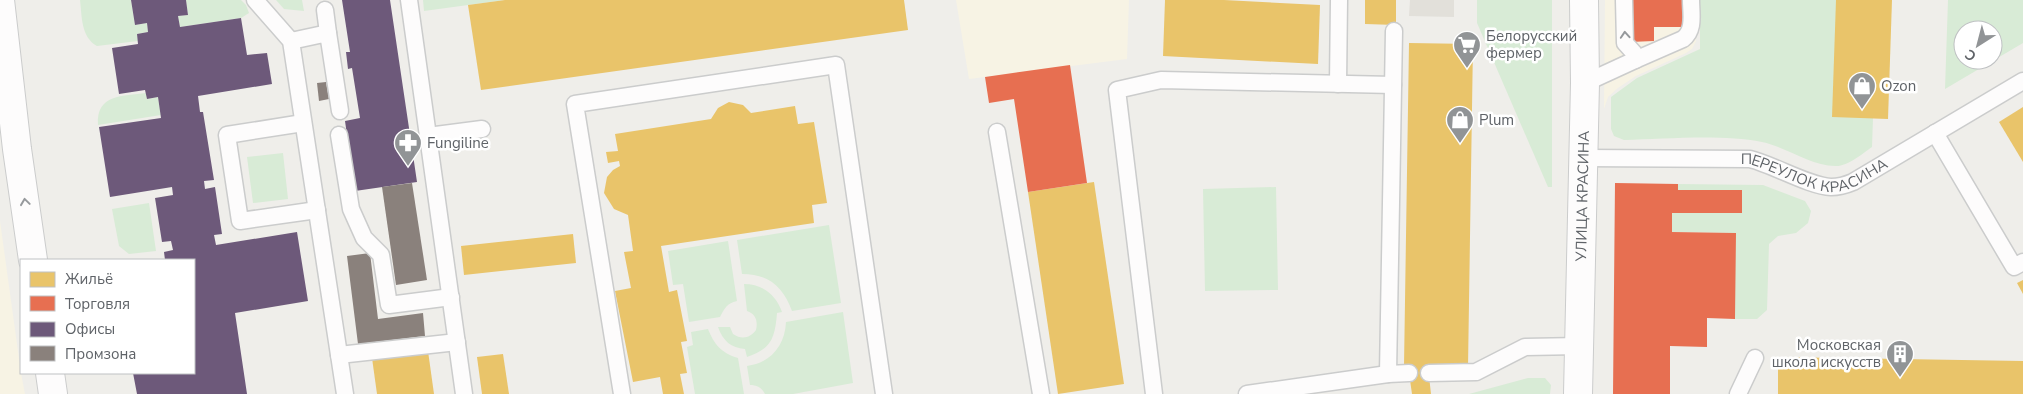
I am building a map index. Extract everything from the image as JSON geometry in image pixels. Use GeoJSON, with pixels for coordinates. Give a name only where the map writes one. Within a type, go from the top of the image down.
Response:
{"type":"FeatureCollection","features":[{"type":"Feature","properties":{"kind":"street"},"geometry":{"type":"LineString","coordinates":[[0,0],[9,150],[33,259]]}},
{"type":"Feature","properties":{"kind":"street","name":"УЛИЦА КРАСИНА"},"geometry":{"type":"LineString","coordinates":[[1578,394],[1584,0]]}},
{"type":"Feature","properties":{"kind":"street"},"geometry":{"type":"LineString","coordinates":[[50,374],[53,394]]}},
{"type":"Feature","properties":{"kind":"lane"},"geometry":{"type":"LineString","coordinates":[[255,0],[291,41],[345,394]]}},
{"type":"Feature","properties":{"kind":"lane"},"geometry":{"type":"LineString","coordinates":[[409,0],[464,394]]}},
{"type":"Feature","properties":{"kind":"lane"},"geometry":{"type":"LineString","coordinates":[[1338,84],[1339,0]]}},
{"type":"Feature","properties":{"kind":"lane"},"geometry":{"type":"LineString","coordinates":[[1624,0],[1625,43],[1637,52]]}},
{"type":"Feature","properties":{"kind":"lane"},"geometry":{"type":"LineString","coordinates":[[1584,82],[1637,52],[1683,39],[1689,34],[1691,27],[1691,0]]}},
{"type":"Feature","properties":{"kind":"lane"},"geometry":{"type":"LineString","coordinates":[[325,10],[340,111]]}},
{"type":"Feature","properties":{"kind":"lane"},"geometry":{"type":"LineString","coordinates":[[1388,374],[1394,31]]}},
{"type":"Feature","properties":{"kind":"lane"},"geometry":{"type":"LineString","coordinates":[[291,41],[328,33]]}},
{"type":"Feature","properties":{"kind":"lane"},"geometry":{"type":"LineString","coordinates":[[622,394],[575,104],[836,65],[884,394]]}},
{"type":"Feature","properties":{"kind":"lane"},"geometry":{"type":"LineString","coordinates":[[1154,394],[1117,90],[1161,80],[1393,85]]}},
{"type":"Feature","properties":{"kind":"lane","name":"ПЕРЕУЛОК КРАСИНА"},"geometry":{"type":"LineString","coordinates":[[1583,158],[1750,159],[1830,187],[1843,186],[1853,182],[2023,81]]}},
{"type":"Feature","properties":{"kind":"lane"},"geometry":{"type":"LineString","coordinates":[[304,123],[227,135],[238,212],[240,221],[317,210]]}},
{"type":"Feature","properties":{"kind":"lane"},"geometry":{"type":"LineString","coordinates":[[428,136],[482,129]]}},
{"type":"Feature","properties":{"kind":"lane"},"geometry":{"type":"LineString","coordinates":[[997,132],[1041,394]]}},
{"type":"Feature","properties":{"kind":"lane"},"geometry":{"type":"LineString","coordinates":[[1935,133],[2014,267],[2023,262]]}},
{"type":"Feature","properties":{"kind":"lane"},"geometry":{"type":"LineString","coordinates":[[339,135],[351,209],[364,238],[380,255],[389,305],[451,298]]}},
{"type":"Feature","properties":{"kind":"lane"},"geometry":{"type":"LineString","coordinates":[[340,355],[457,342]]}},
{"type":"Feature","properties":{"kind":"lane"},"geometry":{"type":"LineString","coordinates":[[1429,373],[1476,372],[1525,347],[1580,346]]}},
{"type":"Feature","properties":{"kind":"lane"},"geometry":{"type":"LineString","coordinates":[[1738,394],[1755,358]]}},
{"type":"Feature","properties":{"kind":"lane"},"geometry":{"type":"LineString","coordinates":[[1247,394],[1388,374],[1410,373]]}},
{"type":"Feature","properties":{"kind":"shaded area"},"geometry":{"type":"Polygon","coordinates":[[[956,0],[1129,0],[1127,59],[969,79],[956,0]]]}},
{"type":"Feature","properties":{"kind":"shaded area"},"geometry":{"type":"Polygon","coordinates":[[[1410,0],[1454,0],[1454,17],[1409,16],[1410,0]]]}},
{"type":"Feature","properties":{"kind":"shaded area"},"geometry":{"type":"Polygon","coordinates":[[[1605,0],[1696,0],[1696,41],[1692,49],[1686,53],[1636,76],[1618,88],[1608,97],[1604,109],[1605,0]]]}},
{"type":"Feature","properties":{"kind":"shaded area"},"geometry":{"type":"Polygon","coordinates":[[[0,221],[20,374],[25,394],[0,394],[0,221]]]}},
{"type":"Feature","properties":{"kind":"green space"},"geometry":{"type":"Polygon","coordinates":[[[80,0],[131,0],[135,25],[147,23],[148,32],[137,34],[138,41],[97,46],[85,32],[80,0]]]}},
{"type":"Feature","properties":{"kind":"green space"},"geometry":{"type":"Polygon","coordinates":[[[186,0],[241,0],[246,5],[249,13],[241,18],[180,27],[178,16],[188,15],[186,0]]]}},
{"type":"Feature","properties":{"kind":"green space"},"geometry":{"type":"Polygon","coordinates":[[[276,0],[302,0],[304,11],[284,9],[276,0]]]}},
{"type":"Feature","properties":{"kind":"green space"},"geometry":{"type":"Polygon","coordinates":[[[423,0],[505,0],[424,11],[423,0]]]}},
{"type":"Feature","properties":{"kind":"green space"},"geometry":{"type":"Polygon","coordinates":[[[1477,0],[1552,0],[1552,187],[1548,187],[1477,23],[1477,0]]]}},
{"type":"Feature","properties":{"kind":"green space"},"geometry":{"type":"Polygon","coordinates":[[[1700,0],[1836,0],[1873,118],[1872,147],[1849,162],[1835,166],[1817,163],[1762,142],[1729,138],[1624,140],[1614,136],[1611,129],[1611,97],[1637,78],[1700,49],[1700,0]]]}},
{"type":"Feature","properties":{"kind":"green space"},"geometry":{"type":"Polygon","coordinates":[[[1948,0],[2023,0],[2023,43],[2003,55],[2003,20],[1953,20],[1953,70],[1977,70],[1945,89],[1948,0]]]}},
{"type":"Feature","properties":{"kind":"green space"},"geometry":{"type":"Polygon","coordinates":[[[146,93],[147,99],[158,97],[161,115],[98,125],[101,107],[106,102],[120,96],[146,93]]]}},
{"type":"Feature","properties":{"kind":"green space"},"geometry":{"type":"Polygon","coordinates":[[[283,153],[288,199],[253,203],[247,157],[283,153]]]}},
{"type":"Feature","properties":{"kind":"green space"},"geometry":{"type":"Polygon","coordinates":[[[1678,184],[1763,185],[1805,201],[1811,211],[1808,223],[1796,233],[1778,236],[1769,244],[1767,310],[1757,319],[1735,319],[1735,233],[1672,232],[1672,213],[1742,213],[1742,190],[1678,190],[1678,184]]]}},
{"type":"Feature","properties":{"kind":"green space"},"geometry":{"type":"Polygon","coordinates":[[[1276,187],[1278,290],[1205,291],[1203,189],[1276,187]]]}},
{"type":"Feature","properties":{"kind":"green space"},"geometry":{"type":"Polygon","coordinates":[[[149,203],[156,251],[129,254],[119,246],[112,209],[149,203]]]}},
{"type":"Feature","properties":{"kind":"green space"},"geometry":{"type":"Polygon","coordinates":[[[829,225],[841,303],[792,311],[784,295],[774,284],[760,276],[742,274],[737,240],[829,225]]]}},
{"type":"Feature","properties":{"kind":"green space"},"geometry":{"type":"Polygon","coordinates":[[[728,241],[737,301],[728,305],[720,317],[689,322],[683,284],[673,285],[668,251],[728,241]]]}},
{"type":"Feature","properties":{"kind":"green space"},"geometry":{"type":"Polygon","coordinates":[[[744,284],[763,288],[776,300],[782,312],[777,313],[771,341],[762,350],[747,357],[745,349],[728,343],[718,327],[730,327],[733,334],[743,337],[751,335],[756,330],[756,318],[747,311],[744,284]]]}},
{"type":"Feature","properties":{"kind":"green space"},"geometry":{"type":"Polygon","coordinates":[[[843,312],[853,383],[793,394],[765,394],[759,387],[750,385],[747,366],[763,361],[775,352],[783,338],[786,322],[843,312]]]}},
{"type":"Feature","properties":{"kind":"green space"},"geometry":{"type":"Polygon","coordinates":[[[708,329],[719,347],[738,358],[744,394],[695,394],[687,347],[693,345],[691,332],[708,329]]]}},
{"type":"Feature","properties":{"kind":"green space"},"geometry":{"type":"Polygon","coordinates":[[[1528,378],[1545,378],[1551,385],[1550,394],[1469,394],[1528,378]]]}},
{"type":"Feature","properties":{"kind":"building: Жильё"},"geometry":{"type":"Polygon","coordinates":[[[505,0],[904,0],[908,30],[481,90],[468,5],[505,0]]]}},
{"type":"Feature","properties":{"kind":"building: Жильё"},"geometry":{"type":"Polygon","coordinates":[[[1165,0],[1224,0],[1320,5],[1318,64],[1163,56],[1165,0]]]}},
{"type":"Feature","properties":{"kind":"building: Жильё"},"geometry":{"type":"Polygon","coordinates":[[[1365,0],[1396,0],[1396,25],[1365,24],[1365,0]]]}},
{"type":"Feature","properties":{"kind":"building: Жильё"},"geometry":{"type":"Polygon","coordinates":[[[1836,0],[1892,0],[1888,119],[1832,117],[1836,0]]]}},
{"type":"Feature","properties":{"kind":"building: Жильё"},"geometry":{"type":"Polygon","coordinates":[[[1409,43],[1473,44],[1468,367],[1428,367],[1431,394],[1412,394],[1408,366],[1404,366],[1409,43]]]}},
{"type":"Feature","properties":{"kind":"building: Жильё"},"geometry":{"type":"Polygon","coordinates":[[[729,102],[743,105],[751,113],[795,106],[798,124],[814,122],[827,203],[812,205],[814,223],[661,246],[669,292],[677,290],[687,341],[681,342],[687,373],[680,374],[684,394],[663,394],[660,377],[633,382],[615,291],[631,288],[624,252],[633,251],[628,215],[614,209],[604,193],[607,177],[620,166],[619,161],[608,163],[606,152],[618,151],[615,134],[711,119],[718,108],[729,102]]]}},
{"type":"Feature","properties":{"kind":"building: Жильё"},"geometry":{"type":"Polygon","coordinates":[[[2023,107],[2023,162],[1999,122],[2023,107]]]}},
{"type":"Feature","properties":{"kind":"building: Жильё"},"geometry":{"type":"Polygon","coordinates":[[[1094,182],[1124,384],[1058,394],[1028,192],[1094,182]]]}},
{"type":"Feature","properties":{"kind":"building: Жильё"},"geometry":{"type":"Polygon","coordinates":[[[573,234],[576,263],[464,275],[461,246],[573,234]]]}},
{"type":"Feature","properties":{"kind":"building: Жильё"},"geometry":{"type":"Polygon","coordinates":[[[2023,280],[2023,294],[2017,283],[2023,280]]]}},
{"type":"Feature","properties":{"kind":"building: Жильё"},"geometry":{"type":"Polygon","coordinates":[[[428,351],[434,394],[377,394],[372,358],[428,351]]]}},
{"type":"Feature","properties":{"kind":"building: Жильё"},"geometry":{"type":"Polygon","coordinates":[[[503,354],[509,394],[482,394],[477,357],[503,354]]]}},
{"type":"Feature","properties":{"kind":"building: Жильё","name":"Московская школа искусств"},"geometry":{"type":"Polygon","coordinates":[[[1778,357],[2023,361],[2023,394],[1778,394],[1778,357]]]}},
{"type":"Feature","properties":{"kind":"building: Торговля"},"geometry":{"type":"Polygon","coordinates":[[[1629,0],[1686,0],[1687,27],[1654,27],[1654,41],[1630,42],[1629,0]]]}},
{"type":"Feature","properties":{"kind":"building: Торговля"},"geometry":{"type":"Polygon","coordinates":[[[1070,65],[1087,183],[1028,192],[1014,99],[989,103],[985,77],[1070,65]]]}},
{"type":"Feature","properties":{"kind":"building: Торговля"},"geometry":{"type":"Polygon","coordinates":[[[1615,183],[1678,184],[1678,190],[1742,190],[1742,213],[1672,213],[1672,232],[1736,233],[1735,319],[1707,318],[1707,347],[1670,346],[1670,394],[1613,394],[1615,183]]]}},
{"type":"Feature","properties":{"kind":"building: Офисы"},"geometry":{"type":"Polygon","coordinates":[[[131,0],[186,0],[188,15],[178,16],[180,27],[241,18],[247,55],[267,53],[272,84],[198,96],[200,112],[203,112],[214,180],[204,181],[205,189],[215,187],[222,234],[214,235],[216,245],[297,232],[308,301],[235,313],[247,394],[137,394],[133,374],[195,374],[195,259],[165,259],[164,252],[173,250],[171,241],[162,242],[155,198],[173,195],[172,187],[110,197],[99,127],[161,118],[158,97],[147,99],[145,90],[119,94],[112,48],[138,44],[137,34],[148,32],[147,23],[135,25],[131,0]]]}},
{"type":"Feature","properties":{"kind":"building: Офисы"},"geometry":{"type":"Polygon","coordinates":[[[342,0],[390,0],[417,182],[355,191],[345,121],[360,118],[352,68],[348,69],[346,52],[350,52],[342,0]]]}},
{"type":"Feature","properties":{"kind":"building: Промзона"},"geometry":{"type":"Polygon","coordinates":[[[326,82],[329,99],[319,101],[317,83],[326,82]]]}},
{"type":"Feature","properties":{"kind":"building: Промзона"},"geometry":{"type":"Polygon","coordinates":[[[412,183],[427,280],[396,285],[382,187],[412,183]]]}},
{"type":"Feature","properties":{"kind":"building: Промзона"},"geometry":{"type":"Polygon","coordinates":[[[370,253],[378,319],[423,313],[425,336],[358,344],[347,256],[370,253]]]}},
{"type":"Feature","properties":{"kind":"place","name":"Белорусский фермер"},"geometry":{"type":"Point","coordinates":[1467,69]}},
{"type":"Feature","properties":{"kind":"place","name":"Ozon"},"geometry":{"type":"Point","coordinates":[1862,110]}},
{"type":"Feature","properties":{"kind":"place","name":"Plum"},"geometry":{"type":"Point","coordinates":[1460,144]}},
{"type":"Feature","properties":{"kind":"place","name":"Fungiline"},"geometry":{"type":"Point","coordinates":[408,167]}},
{"type":"Feature","properties":{"kind":"place","name":"Московская школа искусств"},"geometry":{"type":"Point","coordinates":[1900,378]}}]}
